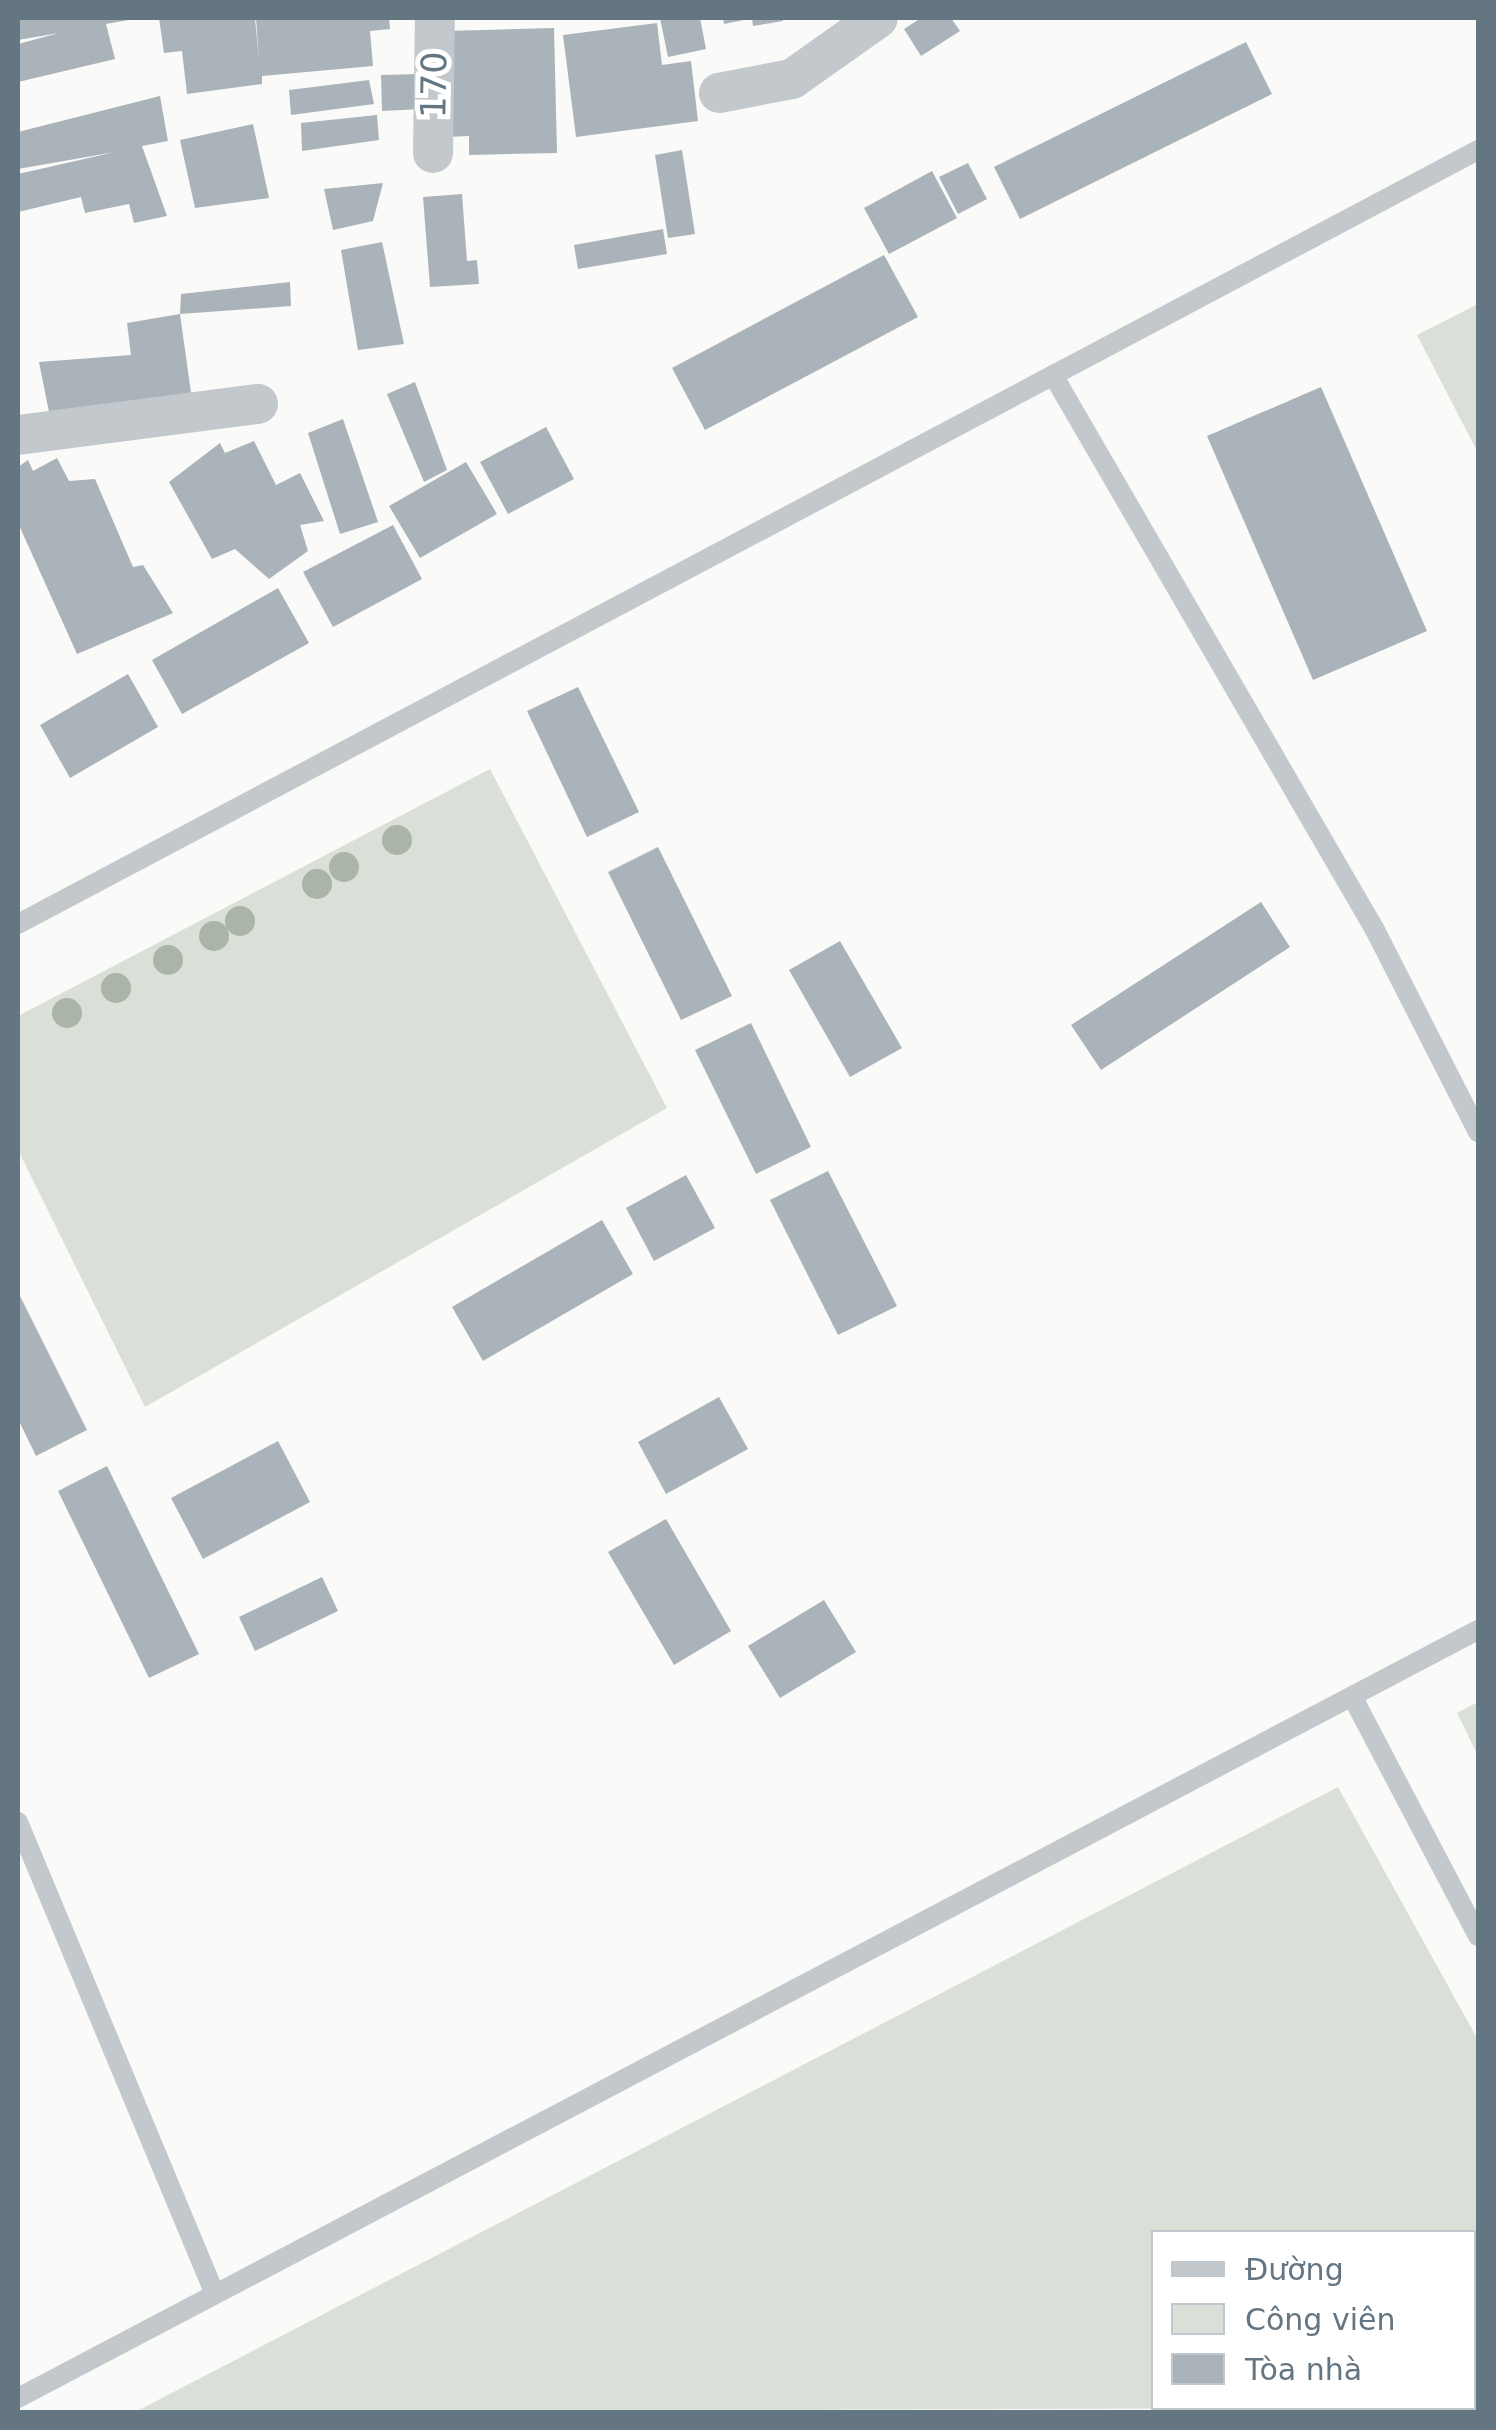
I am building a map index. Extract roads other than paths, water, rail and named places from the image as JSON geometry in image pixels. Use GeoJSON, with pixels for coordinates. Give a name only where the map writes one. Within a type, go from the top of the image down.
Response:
{"type":"FeatureCollection","features":[{"type":"Feature","properties":{"kind":"street","name":"170"},"geometry":{"type":"LineString","coordinates":[[433,153],[435,18]]}},
{"type":"Feature","properties":{"kind":"street"},"geometry":{"type":"LineString","coordinates":[[719,93],[792,79],[836,32],[878,18]]}},
{"type":"Feature","properties":{"kind":"street"},"geometry":{"type":"LineString","coordinates":[[18,435],[258,404]]}},
{"type":"Feature","properties":{"kind":"lane"},"geometry":{"type":"LineString","coordinates":[[18,924],[1478,150]]}},
{"type":"Feature","properties":{"kind":"lane"},"geometry":{"type":"LineString","coordinates":[[1053,375],[1375,930],[1478,1132]]}},
{"type":"Feature","properties":{"kind":"lane"},"geometry":{"type":"LineString","coordinates":[[18,2398],[1478,1630]]}},
{"type":"Feature","properties":{"kind":"lane"},"geometry":{"type":"LineString","coordinates":[[1352,1698],[1478,1936]]}},
{"type":"Feature","properties":{"kind":"lane"},"geometry":{"type":"LineString","coordinates":[[18,1822],[214,2292]]}}]}
